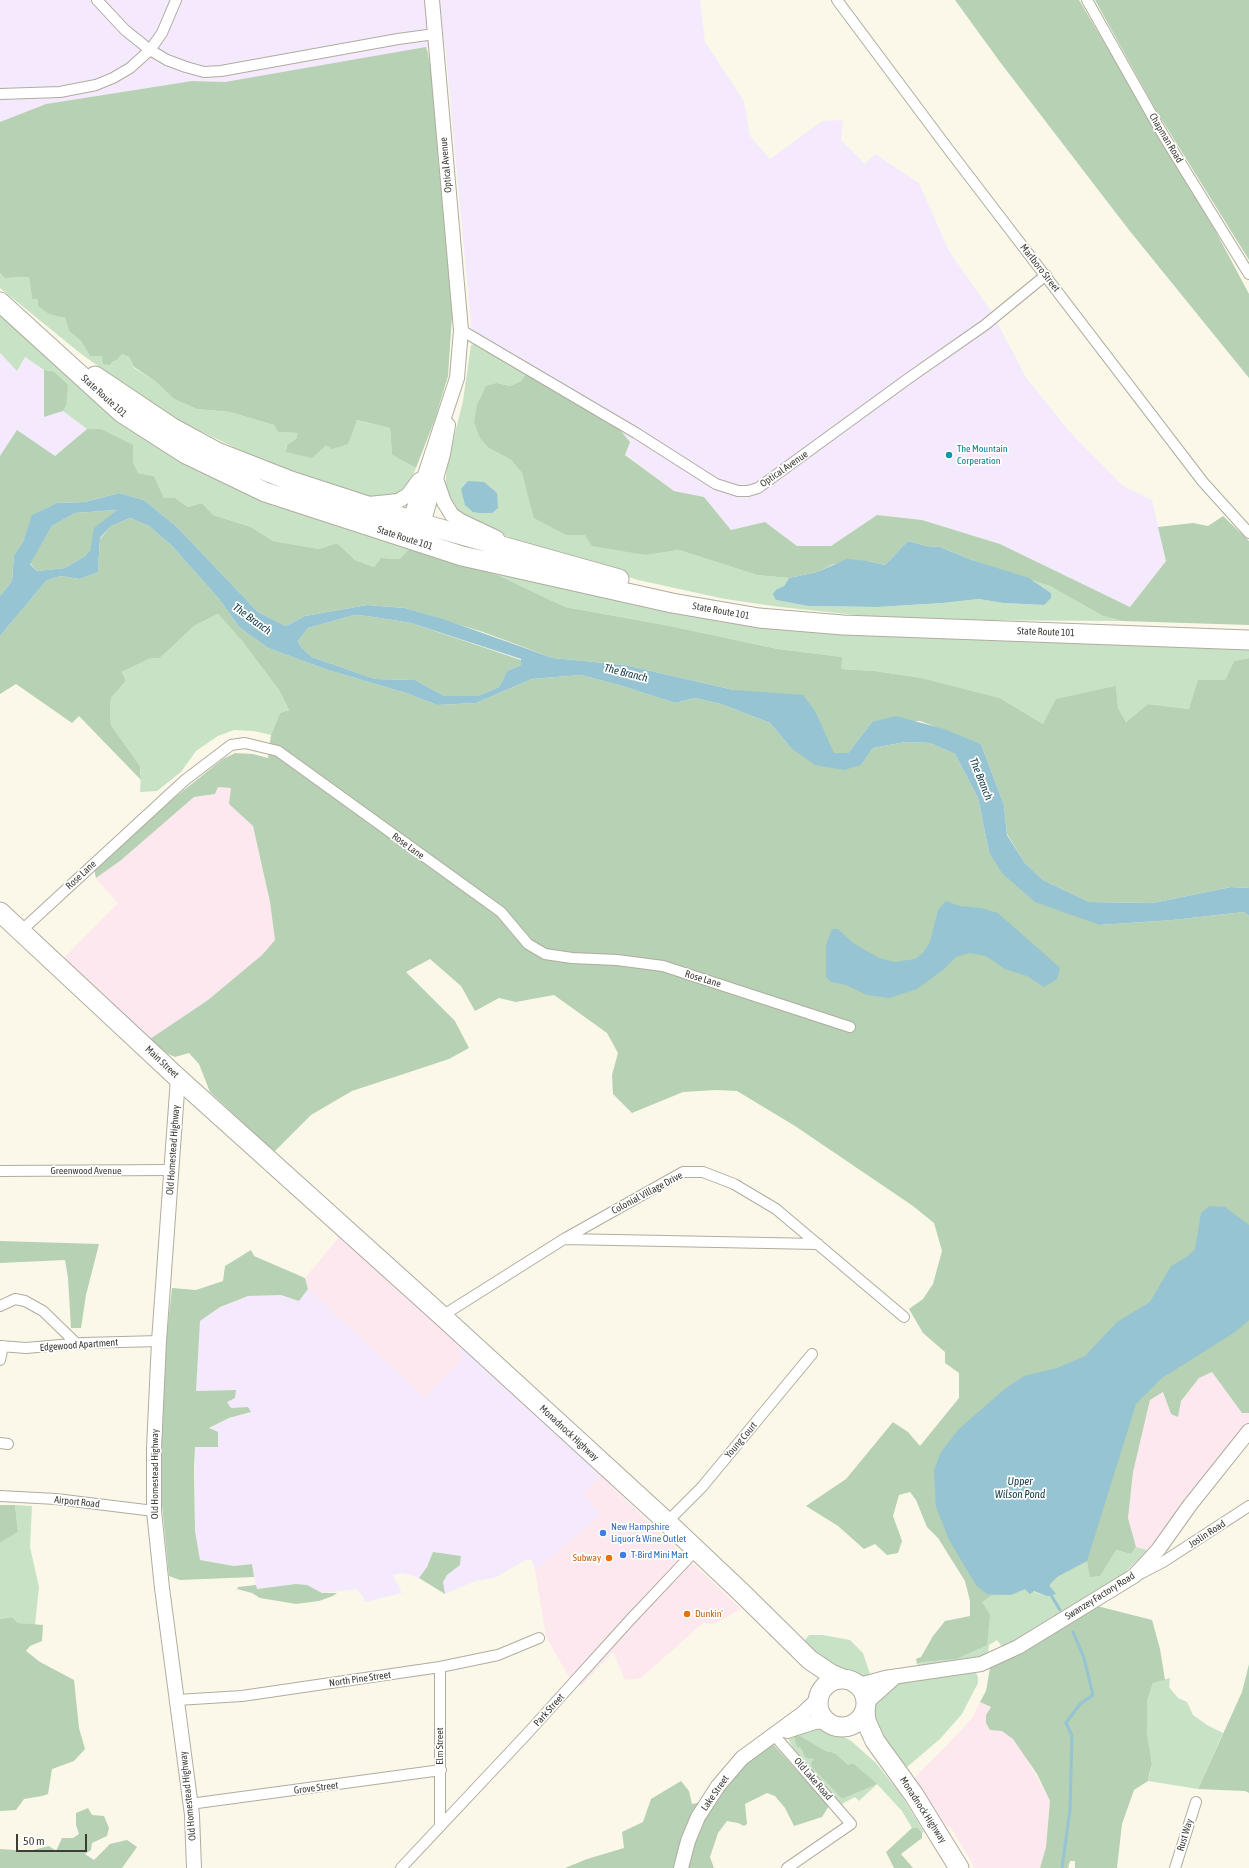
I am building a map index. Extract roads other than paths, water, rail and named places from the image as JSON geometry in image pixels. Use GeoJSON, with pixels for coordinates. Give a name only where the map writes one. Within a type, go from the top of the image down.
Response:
{"type":"FeatureCollection","features":[{"type":"Feature","properties":{"kind":"highway","name":"State Route 101"},"geometry":{"type":"LineString","coordinates":[[0,302],[95,376],[171,427],[217,452],[291,481],[417,522],[697,600],[843,625]]}},
{"type":"Feature","properties":{"kind":"highway","name":"State Route 101"},"geometry":{"type":"LineString","coordinates":[[22,320],[122,413],[186,454],[265,492],[462,556],[672,603],[759,618],[843,625],[1249,640]]}},
{"type":"Feature","properties":{"kind":"highway","name":"Main Street"},"geometry":{"type":"LineString","coordinates":[[0,912],[178,1078],[326,1209]]}},
{"type":"Feature","properties":{"kind":"highway","name":"Monadnock Highway"},"geometry":{"type":"LineString","coordinates":[[326,1209],[667,1522],[810,1660],[831,1674],[849,1681]]}},
{"type":"Feature","properties":{"kind":"highway","name":"Monadnock Highway"},"geometry":{"type":"LineString","coordinates":[[810,1660],[819,1682],[819,1698]]}},
{"type":"Feature","properties":{"kind":"highway"},"geometry":{"type":"LineString","coordinates":[[849,1681],[864,1693],[865,1707],[859,1719],[853,1724],[833,1724],[820,1713],[819,1698],[826,1686],[831,1682],[849,1681]]}},
{"type":"Feature","properties":{"kind":"highway","name":"Monadnock Highway"},"geometry":{"type":"LineString","coordinates":[[865,1707],[866,1721],[883,1754],[910,1790],[959,1868]]}},
{"type":"Feature","properties":{"kind":"highway","name":"Monadnock Highway"},"geometry":{"type":"LineString","coordinates":[[833,1724],[851,1731],[883,1754]]}},
{"type":"Feature","properties":{"kind":"street"},"geometry":{"type":"LineString","coordinates":[[97,0],[125,30],[150,50],[186,67],[204,72],[220,71],[398,39],[435,34]]}},
{"type":"Feature","properties":{"kind":"street"},"geometry":{"type":"LineString","coordinates":[[0,94],[60,92],[96,85],[113,78],[130,68],[150,50],[162,33],[176,0]]}},
{"type":"Feature","properties":{"kind":"street","name":"Optical Avenue"},"geometry":{"type":"LineString","coordinates":[[410,540],[417,522],[457,378],[461,330],[432,0]]}},
{"type":"Feature","properties":{"kind":"street","name":"Marlboro Street"},"geometry":{"type":"LineString","coordinates":[[837,0],[939,138],[1203,482],[1249,533]]}},
{"type":"Feature","properties":{"kind":"street","name":"Chapman Road"},"geometry":{"type":"LineString","coordinates":[[1087,0],[1162,133],[1249,274]]}},
{"type":"Feature","properties":{"kind":"street","name":"Optical Avenue"},"geometry":{"type":"LineString","coordinates":[[461,330],[636,433],[716,484],[738,492],[748,492],[758,488],[909,378],[985,325],[1046,276]]}},
{"type":"Feature","properties":{"kind":"street"},"geometry":{"type":"LineString","coordinates":[[354,502],[372,504],[398,501],[408,495],[430,476],[452,514],[461,521],[535,556]]}},
{"type":"Feature","properties":{"kind":"street","name":"Rose Lane"},"geometry":{"type":"LineString","coordinates":[[21,931],[185,780],[231,745],[244,743],[278,751],[501,912],[528,944],[546,954],[572,958],[617,960],[663,966],[850,1027]]}},
{"type":"Feature","properties":{"kind":"street","name":"Old Homestead Highway"},"geometry":{"type":"LineString","coordinates":[[178,1078],[159,1341],[154,1448],[154,1511],[162,1588],[190,1804],[194,1868]]}},
{"type":"Feature","properties":{"kind":"street","name":"Greenwood Avenue"},"geometry":{"type":"LineString","coordinates":[[0,1171],[171,1170]]}},
{"type":"Feature","properties":{"kind":"street","name":"Colonial Village Drive"},"geometry":{"type":"LineString","coordinates":[[442,1316],[564,1239],[683,1172],[703,1172],[734,1184],[776,1209],[904,1317]]}},
{"type":"Feature","properties":{"kind":"street"},"geometry":{"type":"LineString","coordinates":[[564,1239],[818,1244]]}},
{"type":"Feature","properties":{"kind":"street"},"geometry":{"type":"LineString","coordinates":[[0,1306],[15,1299],[25,1301],[43,1310],[77,1344]]}},
{"type":"Feature","properties":{"kind":"street","name":"Edgewood Apartment"},"geometry":{"type":"LineString","coordinates":[[1,1346],[26,1348],[77,1344],[159,1341]]}},
{"type":"Feature","properties":{"kind":"street"},"geometry":{"type":"LineString","coordinates":[[0,1360],[1,1346]]}},
{"type":"Feature","properties":{"kind":"street","name":"Young Court"},"geometry":{"type":"LineString","coordinates":[[667,1522],[702,1487],[812,1354]]}},
{"type":"Feature","properties":{"kind":"street","name":"Swanzey Factory Road"},"geometry":{"type":"LineString","coordinates":[[849,1681],[863,1684],[895,1677],[981,1664],[1018,1647],[1134,1576],[1161,1556],[1190,1505],[1249,1431]]}},
{"type":"Feature","properties":{"kind":"street","name":"Airport Road"},"geometry":{"type":"LineString","coordinates":[[0,1496],[56,1499],[154,1511]]}},
{"type":"Feature","properties":{"kind":"street","name":"Joslin Road"},"geometry":{"type":"LineString","coordinates":[[1161,1556],[1249,1506]]}},
{"type":"Feature","properties":{"kind":"street","name":"Park Street"},"geometry":{"type":"LineString","coordinates":[[403,1867],[440,1825],[525,1736],[634,1615],[696,1550]]}},
{"type":"Feature","properties":{"kind":"street","name":"North Pine Street"},"geometry":{"type":"LineString","coordinates":[[177,1700],[242,1696],[440,1667],[498,1655],[540,1638]]}},
{"type":"Feature","properties":{"kind":"street","name":"Elm Street"},"geometry":{"type":"LineString","coordinates":[[440,1667],[440,1825]]}},
{"type":"Feature","properties":{"kind":"street"},"geometry":{"type":"LineString","coordinates":[[865,1707],[895,1677]]}},
{"type":"Feature","properties":{"kind":"street","name":"Lake Street"},"geometry":{"type":"LineString","coordinates":[[681,1868],[688,1841],[698,1817],[718,1786],[742,1758],[802,1714],[819,1698]]}},
{"type":"Feature","properties":{"kind":"street","name":"Lake Street"},"geometry":{"type":"LineString","coordinates":[[774,1735],[807,1724],[833,1724]]}},
{"type":"Feature","properties":{"kind":"street","name":"Old Lake Road"},"geometry":{"type":"LineString","coordinates":[[774,1735],[851,1824],[787,1868]]}},
{"type":"Feature","properties":{"kind":"street","name":"Grove Street"},"geometry":{"type":"LineString","coordinates":[[190,1804],[441,1770]]}},
{"type":"Feature","properties":{"kind":"street","name":"Rust Way"},"geometry":{"type":"LineString","coordinates":[[1175,1868],[1196,1802]]}},
{"type":"Feature","properties":{"kind":"water"},"geometry":{"type":"Polygon","coordinates":[[[468,481],[484,482],[497,493],[498,508],[492,513],[479,513],[473,512],[465,505],[461,489],[468,481]]]}},
{"type":"Feature","properties":{"kind":"water","name":"The Branch"},"geometry":{"type":"Polygon","coordinates":[[[119,493],[144,500],[176,526],[258,612],[286,626],[305,616],[367,605],[405,608],[446,620],[553,658],[625,665],[734,690],[803,695],[815,711],[834,753],[848,753],[872,722],[896,716],[944,729],[981,744],[1004,805],[1007,835],[1025,863],[1043,880],[1089,902],[1153,903],[1231,887],[1249,888],[1249,916],[1244,912],[1173,920],[1100,925],[1035,902],[1002,873],[989,852],[978,798],[955,754],[930,743],[905,742],[873,748],[861,765],[844,770],[815,765],[791,748],[770,723],[721,704],[695,698],[675,703],[619,685],[581,675],[532,679],[476,703],[437,705],[406,693],[328,670],[268,648],[239,627],[219,599],[172,546],[149,526],[130,518],[111,526],[100,538],[98,572],[80,579],[60,576],[46,581],[0,636],[0,596],[12,581],[14,555],[23,542],[32,515],[57,503],[85,502],[119,493]],[[117,510],[75,513],[52,526],[30,564],[37,571],[65,568],[85,556],[90,551],[94,528],[117,510]],[[354,615],[308,628],[298,641],[301,647],[312,657],[375,679],[415,680],[444,696],[478,696],[499,687],[507,671],[521,665],[521,659],[411,623],[354,615]]]}},
{"type":"Feature","properties":{"kind":"water"},"geometry":{"type":"Polygon","coordinates":[[[908,541],[926,546],[940,547],[972,560],[1029,578],[1051,593],[1051,598],[1044,605],[1003,603],[979,599],[877,607],[808,606],[776,600],[773,594],[777,589],[784,586],[789,578],[817,572],[847,559],[885,565],[908,541]]]}},
{"type":"Feature","properties":{"kind":"water"},"geometry":{"type":"Polygon","coordinates":[[[946,901],[960,906],[981,908],[998,913],[1060,968],[1057,979],[1044,987],[1027,976],[1005,969],[986,956],[969,953],[956,957],[943,970],[917,989],[889,998],[867,995],[846,985],[831,982],[826,977],[826,945],[832,929],[838,929],[853,943],[879,958],[895,962],[915,959],[923,953],[930,942],[938,910],[946,901]]]}},
{"type":"Feature","properties":{"kind":"water","name":"Upper Wilson Pond"},"geometry":{"type":"Polygon","coordinates":[[[1209,1206],[1225,1207],[1249,1225],[1249,1320],[1235,1332],[1162,1378],[1136,1404],[1087,1561],[1057,1577],[1051,1583],[1049,1586],[1056,1594],[1047,1596],[1034,1591],[1030,1594],[1025,1589],[1011,1595],[987,1594],[976,1585],[949,1540],[936,1507],[934,1470],[941,1452],[959,1429],[1006,1388],[1024,1376],[1057,1368],[1085,1356],[1117,1322],[1150,1302],[1171,1266],[1188,1256],[1195,1249],[1201,1213],[1209,1206]]]}},
{"type":"Feature","properties":{"kind":"waterway"},"geometry":{"type":"LineString","coordinates":[[1051,1595],[1060,1610]]}},
{"type":"Feature","properties":{"kind":"waterway"},"geometry":{"type":"LineString","coordinates":[[1062,1868],[1070,1810],[1072,1736],[1066,1723],[1080,1704],[1093,1695],[1084,1658],[1073,1632]]}},
{"type":"Feature","properties":{"kind":"place","name":"The Mountain Corperation"},"geometry":{"type":"Point","coordinates":[949,455]}},
{"type":"Feature","properties":{"kind":"place","name":"New Hampshire Liquor & Wine Outlet"},"geometry":{"type":"Point","coordinates":[603,1533]}},
{"type":"Feature","properties":{"kind":"place","name":"T-Bird Mini Mart"},"geometry":{"type":"Point","coordinates":[623,1555]}},
{"type":"Feature","properties":{"kind":"place","name":"Subway"},"geometry":{"type":"Point","coordinates":[609,1558]}},
{"type":"Feature","properties":{"kind":"place","name":"Dunkin'"},"geometry":{"type":"Point","coordinates":[687,1614]}}]}
